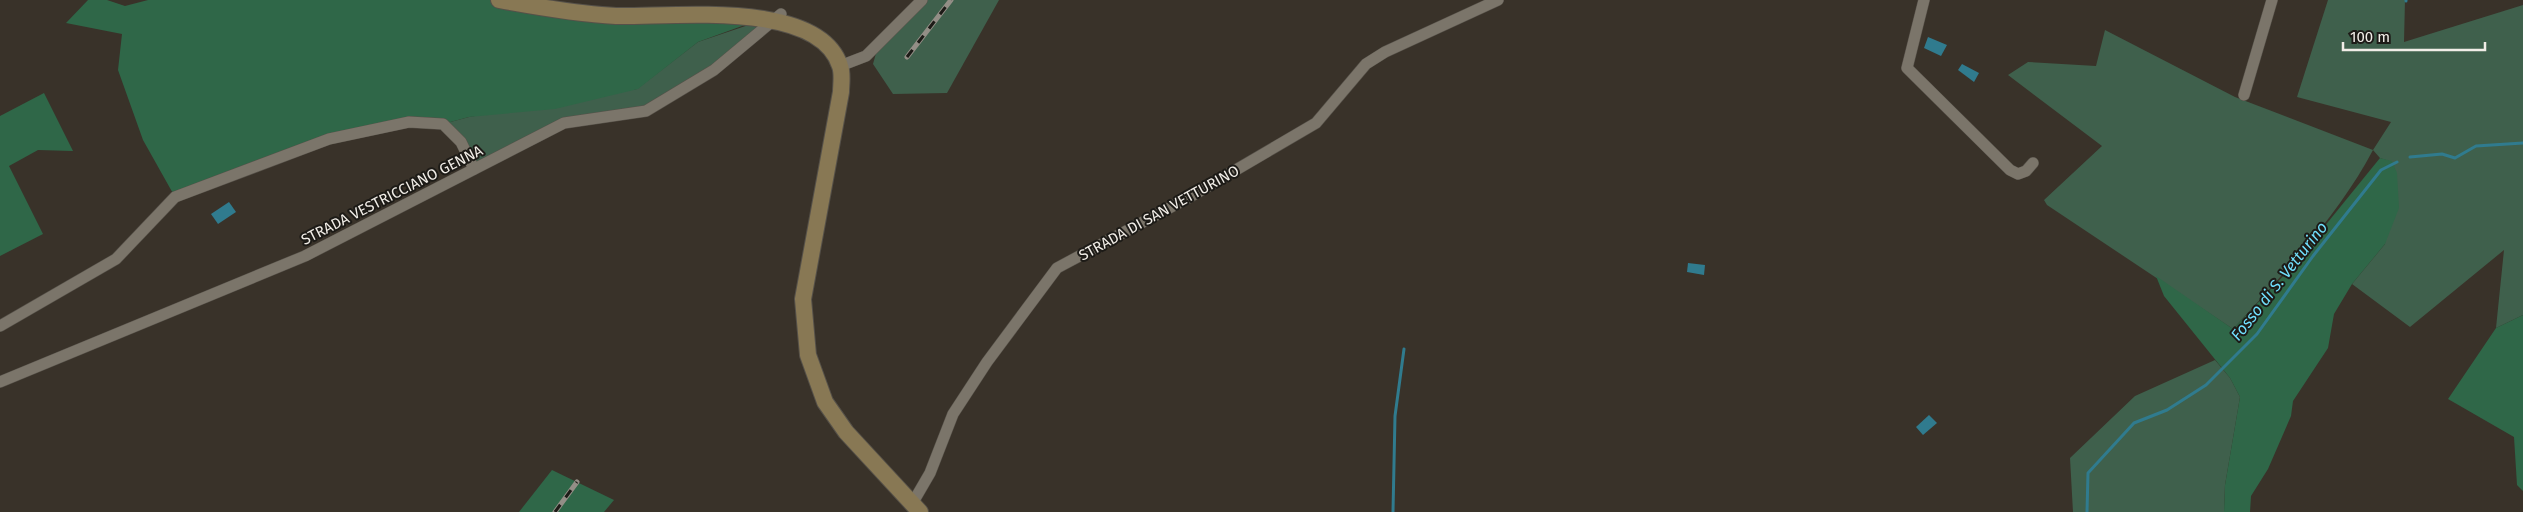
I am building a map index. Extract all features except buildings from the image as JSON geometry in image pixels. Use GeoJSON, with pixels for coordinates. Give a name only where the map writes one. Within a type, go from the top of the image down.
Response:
{"type":"FeatureCollection","features":[{"type":"Feature","properties":{"kind":"street"},"geometry":{"type":"LineString","coordinates":[[500,0],[529,6],[616,16],[708,11],[780,14],[804,23],[825,36],[840,66],[841,92],[802,299],[808,355],[825,402],[846,432],[916,508]]}},
{"type":"Feature","properties":{"kind":"street"},"geometry":{"type":"LineString","coordinates":[[840,66],[866,56],[922,0]]}},
{"type":"Feature","properties":{"kind":"street","name":"STRADA DI SAN VETTURINO"},"geometry":{"type":"LineString","coordinates":[[916,508],[953,414],[987,362],[1057,268],[1150,219],[1316,123],[1366,64],[1385,52],[1498,0]]}},
{"type":"Feature","properties":{"kind":"street"},"geometry":{"type":"LineString","coordinates":[[1924,0],[1907,68],[2010,170],[2018,174],[2026,171],[2033,163]]}},
{"type":"Feature","properties":{"kind":"street"},"geometry":{"type":"LineString","coordinates":[[2244,95],[2272,0]]}},
{"type":"Feature","properties":{"kind":"street","name":"STRADA VESTRICCIANO GENNA"},"geometry":{"type":"LineString","coordinates":[[0,382],[273,270],[564,124],[646,111],[714,70],[780,14]]}},
{"type":"Feature","properties":{"kind":"street"},"geometry":{"type":"LineString","coordinates":[[0,326],[116,260],[131,241],[175,198],[329,139],[409,122],[443,124],[461,142],[474,169]]}},
{"type":"Feature","properties":{"kind":"green space"},"geometry":{"type":"Polygon","coordinates":[[[88,0],[107,0],[125,6],[148,0],[499,0],[529,6],[772,15],[698,42],[638,89],[555,109],[469,117],[443,124],[409,122],[329,139],[175,197],[143,140],[118,70],[122,34],[66,23],[88,0]]]}},
{"type":"Feature","properties":{"kind":"green space"},"geometry":{"type":"Polygon","coordinates":[[[921,0],[999,0],[947,93],[893,94],[873,64],[878,46],[921,0]]]}},
{"type":"Feature","properties":{"kind":"green space"},"geometry":{"type":"Polygon","coordinates":[[[2328,0],[2405,0],[2404,42],[2523,5],[2523,315],[2496,328],[2504,250],[2410,327],[2352,284],[2385,244],[2392,162],[2380,158],[2373,150],[2391,122],[2297,97],[2328,0]]]}},
{"type":"Feature","properties":{"kind":"green space"},"geometry":{"type":"Polygon","coordinates":[[[781,14],[714,70],[646,111],[564,124],[474,169],[443,124],[469,117],[637,89],[698,42],[781,14]]]}},
{"type":"Feature","properties":{"kind":"green space"},"geometry":{"type":"Polygon","coordinates":[[[2105,30],[2235,97],[2373,150],[2327,221],[2290,266],[2233,329],[2047,205],[2044,200],[2102,146],[2008,75],[2028,62],[2096,66],[2105,30]]]}},
{"type":"Feature","properties":{"kind":"green space"},"geometry":{"type":"Polygon","coordinates":[[[44,93],[73,151],[38,150],[9,166],[43,234],[0,256],[0,116],[44,93]]]}},
{"type":"Feature","properties":{"kind":"green space"},"geometry":{"type":"Polygon","coordinates":[[[2380,158],[2392,161],[2397,173],[2399,208],[2385,244],[2352,284],[2334,314],[2328,348],[2293,401],[2291,416],[2268,469],[2251,496],[2250,512],[2224,512],[2225,485],[2240,397],[2230,378],[2164,296],[2156,276],[2233,329],[2289,270],[2380,158]]]}},
{"type":"Feature","properties":{"kind":"green space"},"geometry":{"type":"Polygon","coordinates":[[[2523,315],[2523,491],[2517,485],[2514,437],[2448,399],[2496,328],[2523,315]]]}},
{"type":"Feature","properties":{"kind":"green space"},"geometry":{"type":"Polygon","coordinates":[[[2215,360],[2230,378],[2240,397],[2225,485],[2224,512],[2073,512],[2070,458],[2135,396],[2215,360]]]}},
{"type":"Feature","properties":{"kind":"green space"},"geometry":{"type":"Polygon","coordinates":[[[552,470],[614,500],[604,512],[519,512],[552,470]]]}},
{"type":"Feature","properties":{"kind":"water"},"geometry":{"type":"Polygon","coordinates":[[[1928,37],[1947,45],[1941,56],[1924,48],[1928,37]]]}},
{"type":"Feature","properties":{"kind":"water"},"geometry":{"type":"Polygon","coordinates":[[[1962,64],[1979,73],[1974,82],[1958,70],[1962,64]]]}},
{"type":"Feature","properties":{"kind":"water"},"geometry":{"type":"Polygon","coordinates":[[[229,202],[236,212],[218,224],[211,214],[229,202]]]}},
{"type":"Feature","properties":{"kind":"water"},"geometry":{"type":"Polygon","coordinates":[[[1688,263],[1705,265],[1704,275],[1687,272],[1688,263]]]}},
{"type":"Feature","properties":{"kind":"water"},"geometry":{"type":"Polygon","coordinates":[[[1929,415],[1937,423],[1923,435],[1916,427],[1929,415]]]}},
{"type":"Feature","properties":{"kind":"waterway"},"geometry":{"type":"LineString","coordinates":[[2410,157],[2442,154],[2455,158],[2476,146],[2523,143]]}},
{"type":"Feature","properties":{"kind":"waterway","name":"Fosso di S. Vetturino"},"geometry":{"type":"LineString","coordinates":[[2087,512],[2088,473],[2134,423],[2167,410],[2206,385],[2257,334],[2313,256],[2381,170],[2397,162]]}},
{"type":"Feature","properties":{"kind":"waterway"},"geometry":{"type":"LineString","coordinates":[[1393,512],[1395,416],[1404,349]]}},
{"type":"Feature","properties":{"kind":"railway"},"geometry":{"type":"LineString","coordinates":[[907,57],[951,0]]}},
{"type":"Feature","properties":{"kind":"railway"},"geometry":{"type":"LineString","coordinates":[[555,512],[577,482]]}}]}
